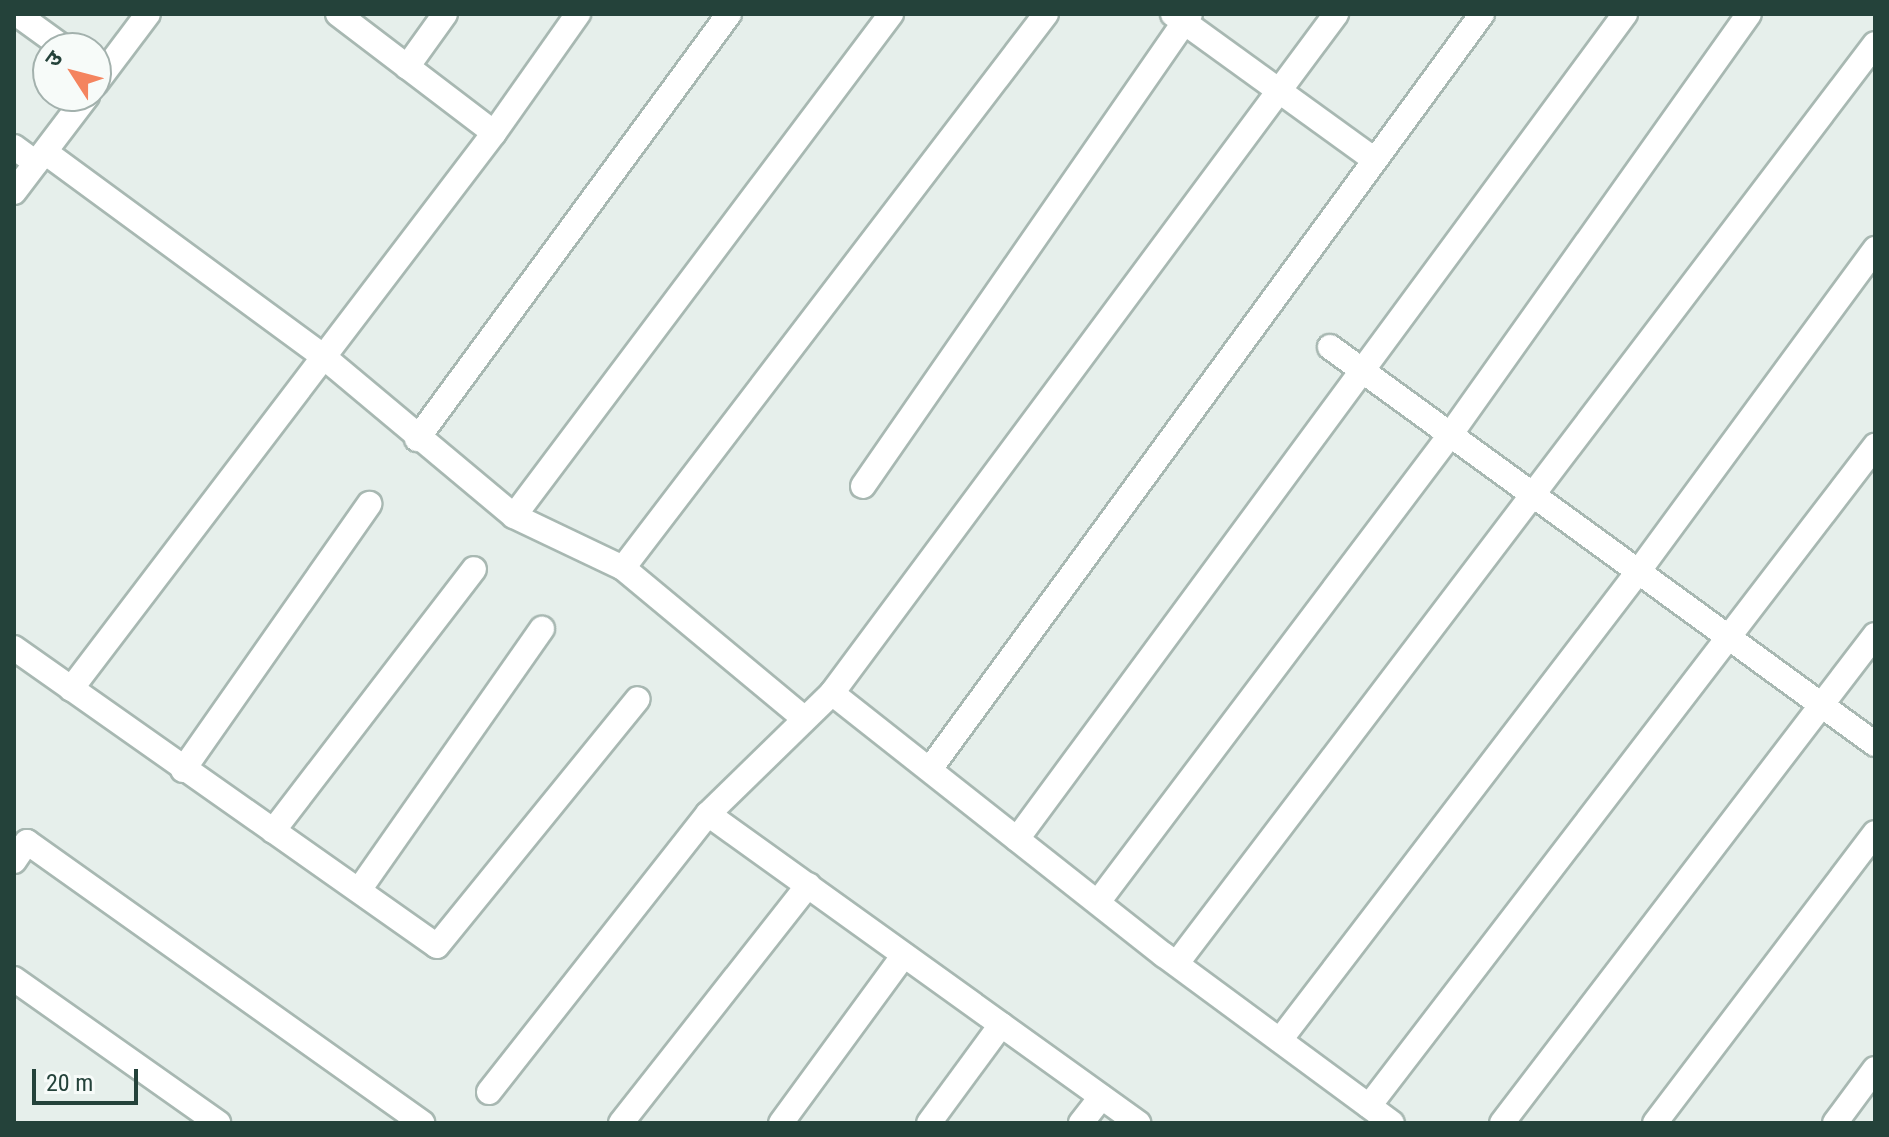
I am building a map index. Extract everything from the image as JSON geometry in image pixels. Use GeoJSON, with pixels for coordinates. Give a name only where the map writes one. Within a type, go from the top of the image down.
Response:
{"type":"FeatureCollection","features":[{"type":"Feature","properties":{"kind":"street"},"geometry":{"type":"LineString","coordinates":[[17,14],[42,32]]}},
{"type":"Feature","properties":{"kind":"street"},"geometry":{"type":"LineString","coordinates":[[112,59],[148,14]]}},
{"type":"Feature","properties":{"kind":"street"},"geometry":{"type":"LineString","coordinates":[[338,14],[494,133]]}},
{"type":"Feature","properties":{"kind":"street"},"geometry":{"type":"LineString","coordinates":[[407,67],[445,14]]}},
{"type":"Feature","properties":{"kind":"street"},"geometry":{"type":"LineString","coordinates":[[71,689],[494,133],[578,14]]}},
{"type":"Feature","properties":{"kind":"street"},"geometry":{"type":"LineString","coordinates":[[417,439],[729,14]]}},
{"type":"Feature","properties":{"kind":"street"},"geometry":{"type":"LineString","coordinates":[[514,516],[891,14]]}},
{"type":"Feature","properties":{"kind":"street"},"geometry":{"type":"LineString","coordinates":[[623,568],[1046,14]]}},
{"type":"Feature","properties":{"kind":"street"},"geometry":{"type":"LineString","coordinates":[[489,1092],[708,814],[832,693],[1336,14]]}},
{"type":"Feature","properties":{"kind":"street"},"geometry":{"type":"LineString","coordinates":[[930,769],[1482,14]]}},
{"type":"Feature","properties":{"kind":"street"},"geometry":{"type":"LineString","coordinates":[[1017,839],[1365,373],[1625,14]]}},
{"type":"Feature","properties":{"kind":"street"},"geometry":{"type":"LineString","coordinates":[[1098,902],[1450,435],[1749,14]]}},
{"type":"Feature","properties":{"kind":"street"},"geometry":{"type":"LineString","coordinates":[[863,486],[1182,17],[1375,160]]}},
{"type":"Feature","properties":{"kind":"street"},"geometry":{"type":"LineString","coordinates":[[1177,963],[1875,44]]}},
{"type":"Feature","properties":{"kind":"street"},"geometry":{"type":"LineString","coordinates":[[14,192],[75,112]]}},
{"type":"Feature","properties":{"kind":"street"},"geometry":{"type":"LineString","coordinates":[[14,147],[40,157],[325,358],[417,439],[514,516],[623,568],[805,719]]}},
{"type":"Feature","properties":{"kind":"street"},"geometry":{"type":"LineString","coordinates":[[1280,1040],[1638,572],[1875,249]]}},
{"type":"Feature","properties":{"kind":"street"},"geometry":{"type":"LineString","coordinates":[[1330,347],[1875,744]]}},
{"type":"Feature","properties":{"kind":"street"},"geometry":{"type":"LineString","coordinates":[[1369,1106],[1875,446]]}},
{"type":"Feature","properties":{"kind":"street"},"geometry":{"type":"LineString","coordinates":[[183,770],[369,504]]}},
{"type":"Feature","properties":{"kind":"street"},"geometry":{"type":"LineString","coordinates":[[273,831],[474,569]]}},
{"type":"Feature","properties":{"kind":"street"},"geometry":{"type":"LineString","coordinates":[[359,890],[542,629]]}},
{"type":"Feature","properties":{"kind":"street"},"geometry":{"type":"LineString","coordinates":[[1502,1123],[1875,635]]}},
{"type":"Feature","properties":{"kind":"street"},"geometry":{"type":"LineString","coordinates":[[14,648],[183,770],[437,946],[638,699]]}},
{"type":"Feature","properties":{"kind":"street"},"geometry":{"type":"LineString","coordinates":[[832,693],[1177,963],[1392,1123]]}},
{"type":"Feature","properties":{"kind":"street"},"geometry":{"type":"LineString","coordinates":[[708,814],[1138,1123]]}},
{"type":"Feature","properties":{"kind":"street"},"geometry":{"type":"LineString","coordinates":[[1655,1123],[1875,833]]}},
{"type":"Feature","properties":{"kind":"street"},"geometry":{"type":"LineString","coordinates":[[14,861],[27,842],[422,1123]]}},
{"type":"Feature","properties":{"kind":"street"},"geometry":{"type":"LineString","coordinates":[[621,1123],[808,885]]}},
{"type":"Feature","properties":{"kind":"street"},"geometry":{"type":"LineString","coordinates":[[781,1123],[904,955]]}},
{"type":"Feature","properties":{"kind":"street"},"geometry":{"type":"LineString","coordinates":[[14,979],[218,1123]]}},
{"type":"Feature","properties":{"kind":"street"},"geometry":{"type":"LineString","coordinates":[[929,1123],[1001,1025]]}},
{"type":"Feature","properties":{"kind":"street"},"geometry":{"type":"LineString","coordinates":[[1835,1123],[1875,1069]]}},
{"type":"Feature","properties":{"kind":"street"},"geometry":{"type":"LineString","coordinates":[[1081,1123],[1101,1097]]}}]}
